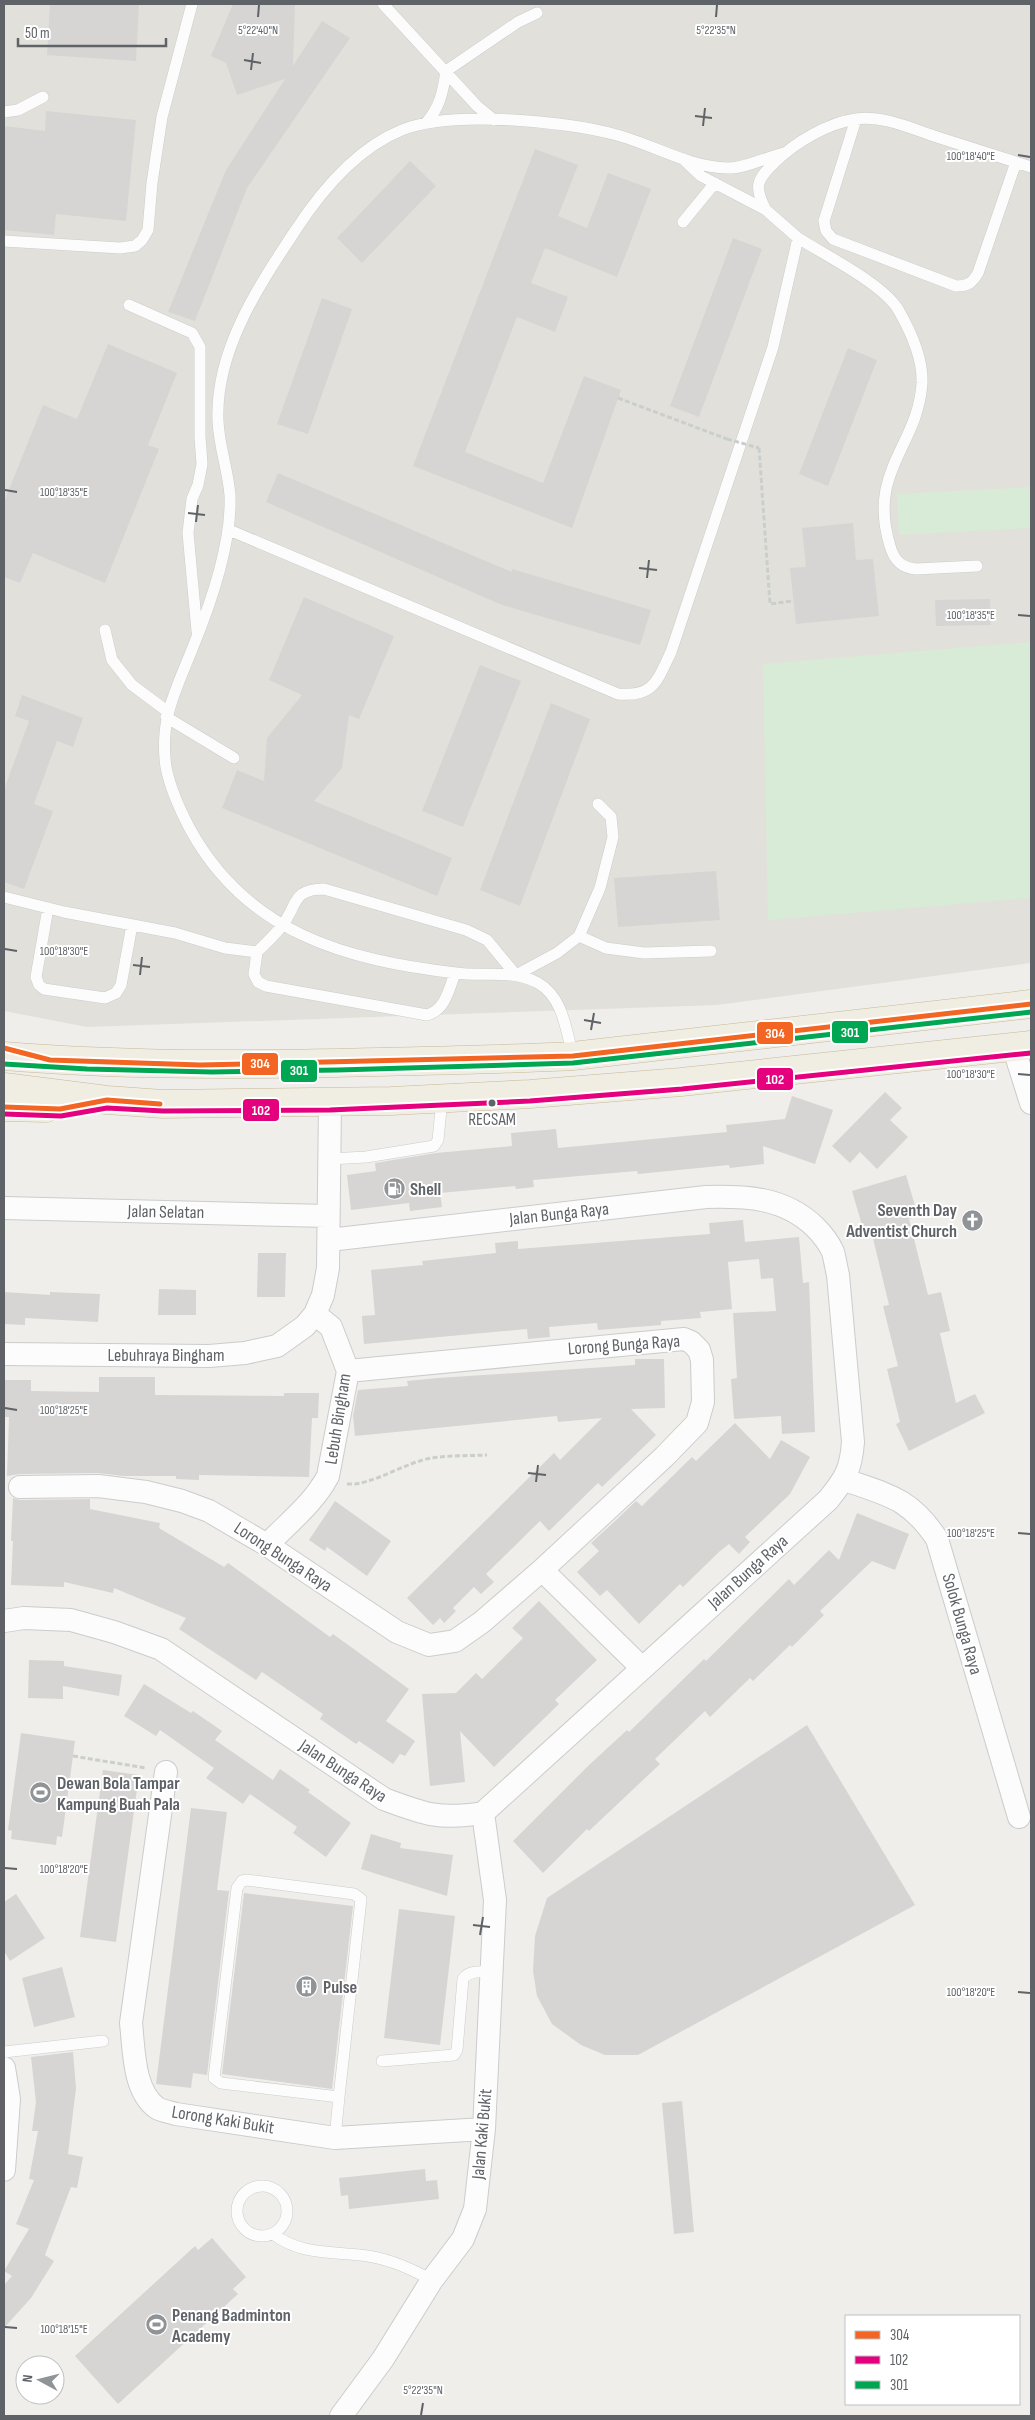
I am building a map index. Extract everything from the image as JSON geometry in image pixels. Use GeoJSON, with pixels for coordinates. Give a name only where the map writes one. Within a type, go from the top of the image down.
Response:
{"type":"FeatureCollection","features":[{"type":"Feature","properties":{"kind":"highway"},"geometry":{"type":"LineString","coordinates":[[4,1056],[50,1060],[200,1065],[501,1060],[573,1056],[1031,1004]]}},
{"type":"Feature","properties":{"kind":"highway"},"geometry":{"type":"LineString","coordinates":[[4,1087],[107,1100],[172,1104],[330,1103],[442,1099],[672,1082],[1022,1046]]}},
{"type":"Feature","properties":{"kind":"highway"},"geometry":{"type":"LineString","coordinates":[[4,1048],[50,1060]]}},
{"type":"Feature","properties":{"kind":"highway"},"geometry":{"type":"LineString","coordinates":[[4,1107],[60,1109],[107,1100]]}},
{"type":"Feature","properties":{"kind":"street"},"geometry":{"type":"LineString","coordinates":[[1022,1046],[1031,1103]]}},
{"type":"Feature","properties":{"kind":"street"},"geometry":{"type":"LineString","coordinates":[[315,1314],[323,1295],[328,1268],[330,1103]]}},
{"type":"Feature","properties":{"kind":"street","name":"Jalan Bunga Raya"},"geometry":{"type":"LineString","coordinates":[[4,1621],[24,1618],[71,1620],[114,1632],[161,1649],[384,1799],[424,1814],[454,1818],[483,1813],[828,1500],[845,1480],[852,1461],[853,1442],[838,1275],[832,1251],[822,1234],[806,1218],[784,1205],[761,1199],[737,1196],[706,1198],[329,1240]]}},
{"type":"Feature","properties":{"kind":"street","name":"Jalan Selatan"},"geometry":{"type":"LineString","coordinates":[[4,1208],[328,1216]]}},
{"type":"Feature","properties":{"kind":"street","name":"Lebuhraya Bingham"},"geometry":{"type":"LineString","coordinates":[[4,1354],[209,1356],[245,1354],[276,1346],[305,1326],[315,1314]]}},
{"type":"Feature","properties":{"kind":"street","name":"Lebuh Bingham"},"geometry":{"type":"LineString","coordinates":[[267,1545],[323,1487],[328,1476],[348,1371],[331,1327],[315,1314]]}},
{"type":"Feature","properties":{"kind":"street","name":"Lorong Bunga Raya"},"geometry":{"type":"LineString","coordinates":[[20,1487],[98,1486],[146,1492],[209,1511],[267,1545],[397,1632],[429,1645],[455,1641],[482,1622],[542,1570],[664,1457],[696,1423],[703,1402],[702,1360],[698,1350],[691,1342],[676,1338],[348,1371]]}},
{"type":"Feature","properties":{"kind":"street","name":"Solok Bunga Raya"},"geometry":{"type":"LineString","coordinates":[[845,1480],[882,1492],[911,1507],[937,1539],[1019,1817]]}},
{"type":"Feature","properties":{"kind":"street"},"geometry":{"type":"LineString","coordinates":[[542,1570],[642,1668]]}},
{"type":"Feature","properties":{"kind":"street","name":"Lorong Kaki Bukit"},"geometry":{"type":"LineString","coordinates":[[166,1772],[131,2024],[135,2056],[144,2092],[148,2100],[158,2109],[176,2114],[335,2138],[484,2129]]}},
{"type":"Feature","properties":{"kind":"street","name":"Jalan Kaki Bukit"},"geometry":{"type":"LineString","coordinates":[[341,2416],[383,2359],[432,2280],[463,2239],[475,2209],[484,2129],[495,1900],[483,1813]]}},
{"type":"Feature","properties":{"kind":"street"},"geometry":{"type":"LineString","coordinates":[[4,2068],[9,2099],[4,2170]]}},
{"type":"Feature","properties":{"kind":"lane"},"geometry":{"type":"LineString","coordinates":[[4,241],[120,248],[135,246],[142,240],[148,230],[152,183],[162,117],[192,4]]}},
{"type":"Feature","properties":{"kind":"lane"},"geometry":{"type":"LineString","coordinates":[[383,4],[477,106],[494,120]]}},
{"type":"Feature","properties":{"kind":"lane"},"geometry":{"type":"LineString","coordinates":[[426,123],[436,112],[446,71],[518,22],[537,13]]}},
{"type":"Feature","properties":{"kind":"lane"},"geometry":{"type":"LineString","coordinates":[[4,112],[18,110],[43,97]]}},
{"type":"Feature","properties":{"kind":"lane"},"geometry":{"type":"LineString","coordinates":[[856,119],[824,221],[826,231],[833,239],[956,286],[965,286],[973,281],[978,272],[1016,162]]}},
{"type":"Feature","properties":{"kind":"lane"},"geometry":{"type":"LineString","coordinates":[[766,210],[758,196],[759,181],[762,174],[784,153],[824,129],[856,119],[889,122],[1031,167]]}},
{"type":"Feature","properties":{"kind":"lane"},"geometry":{"type":"LineString","coordinates":[[573,1056],[559,1006],[550,992],[537,982],[516,975],[455,973],[381,960],[325,945],[283,925],[249,904],[219,872],[199,845],[184,817],[167,771],[164,746],[166,714],[198,635],[229,530],[230,492],[218,420],[220,385],[231,343],[270,268],[308,211],[364,152],[401,130],[426,123],[494,120],[567,125],[617,135],[684,160],[727,168],[739,167],[784,153]]}},
{"type":"Feature","properties":{"kind":"lane"},"geometry":{"type":"LineString","coordinates":[[684,160],[701,176],[766,210],[798,238],[874,286],[887,296],[898,309],[912,338],[920,361],[922,381],[917,409],[889,473],[884,496],[885,531],[896,559],[908,568],[977,566]]}},
{"type":"Feature","properties":{"kind":"lane"},"geometry":{"type":"LineString","coordinates":[[683,222],[715,183]]}},
{"type":"Feature","properties":{"kind":"lane"},"geometry":{"type":"LineString","coordinates":[[229,530],[618,694],[632,695],[645,692],[656,682],[674,643],[773,347],[798,238]]}},
{"type":"Feature","properties":{"kind":"lane"},"geometry":{"type":"LineString","coordinates":[[129,304],[192,333],[200,347],[202,464],[198,485],[192,499],[188,533],[190,569],[198,635]]}},
{"type":"Feature","properties":{"kind":"lane"},"geometry":{"type":"LineString","coordinates":[[105,630],[112,660],[132,685],[166,714],[234,758]]}},
{"type":"Feature","properties":{"kind":"lane"},"geometry":{"type":"LineString","coordinates":[[516,975],[557,953],[579,936],[600,888],[613,837],[611,816],[598,804]]}},
{"type":"Feature","properties":{"kind":"lane"},"geometry":{"type":"LineString","coordinates":[[455,973],[442,1006],[436,1013],[427,1016],[266,986],[258,982],[254,974],[257,952],[283,925],[299,895],[310,889],[324,889],[466,930],[487,940],[499,952],[516,975]]}},
{"type":"Feature","properties":{"kind":"lane"},"geometry":{"type":"LineString","coordinates":[[4,897],[48,908],[175,933],[225,948],[257,952]]}},
{"type":"Feature","properties":{"kind":"lane"},"geometry":{"type":"LineString","coordinates":[[48,908],[36,977],[38,985],[44,989],[105,998],[116,994],[121,985],[132,925]]}},
{"type":"Feature","properties":{"kind":"lane"},"geometry":{"type":"LineString","coordinates":[[579,936],[606,948],[644,952],[711,951]]}},
{"type":"Feature","properties":{"kind":"lane"},"geometry":{"type":"LineString","coordinates":[[330,1159],[366,1157],[434,1146],[438,1140],[442,1099]]}},
{"type":"Feature","properties":{"kind":"lane"},"geometry":{"type":"LineString","coordinates":[[335,2138],[361,1899],[354,1894],[242,1881],[237,1888],[214,2078],[221,2083],[339,2097]]}},
{"type":"Feature","properties":{"kind":"lane"},"geometry":{"type":"LineString","coordinates":[[382,2061],[454,2055],[457,2050],[463,1978],[473,1972],[491,1972]]}},
{"type":"Feature","properties":{"kind":"lane"},"geometry":{"type":"LineString","coordinates":[[4,2052],[103,2042]]}},
{"type":"Feature","properties":{"kind":"lane"},"geometry":{"type":"LineString","coordinates":[[273,2234],[284,2223],[287,2207],[285,2199],[274,2188],[266,2185],[250,2188],[239,2199],[236,2207],[239,2222],[250,2234],[258,2236],[273,2234],[286,2244],[306,2250],[368,2256],[391,2261],[432,2280]]}},
{"type":"Feature","properties":{"kind":"path"},"geometry":{"type":"LineString","coordinates":[[618,398],[727,439],[758,448],[770,604],[792,602]]}},
{"type":"Feature","properties":{"kind":"path"},"geometry":{"type":"LineString","coordinates":[[328,1476],[344,1483],[360,1484],[390,1471],[432,1458],[487,1455]]}},
{"type":"Feature","properties":{"kind":"path"},"geometry":{"type":"LineString","coordinates":[[73,1756],[166,1772]]}},
{"type":"Feature","properties":{"kind":"shaded area"},"geometry":{"type":"Polygon","coordinates":[[[4,4],[1031,4],[1031,963],[717,1005],[87,1027],[4,1011],[4,4]]]}},
{"type":"Feature","properties":{"kind":"green space"},"geometry":{"type":"Polygon","coordinates":[[[1031,487],[1031,528],[899,535],[897,494],[1031,487]]]}},
{"type":"Feature","properties":{"kind":"green space"},"geometry":{"type":"Polygon","coordinates":[[[1031,642],[1031,898],[768,920],[763,664],[1031,642]]]}},
{"type":"Feature","properties":{"kind":"building"},"geometry":{"type":"Polygon","coordinates":[[[50,4],[139,4],[136,61],[47,55],[50,4]]]}},
{"type":"Feature","properties":{"kind":"building"},"geometry":{"type":"Polygon","coordinates":[[[233,4],[295,4],[293,66],[322,21],[350,38],[247,188],[195,321],[168,312],[226,170],[285,79],[237,95],[226,63],[211,56],[233,4]]]}},
{"type":"Feature","properties":{"kind":"building"},"geometry":{"type":"Polygon","coordinates":[[[46,111],[136,120],[126,221],[56,214],[54,235],[4,230],[4,126],[45,131],[46,111]]]}},
{"type":"Feature","properties":{"kind":"building"},"geometry":{"type":"Polygon","coordinates":[[[535,149],[578,165],[558,216],[587,228],[608,173],[651,189],[617,277],[545,248],[531,283],[568,297],[555,332],[517,317],[465,452],[543,483],[584,376],[621,390],[572,528],[413,466],[535,149]]]}},
{"type":"Feature","properties":{"kind":"building"},"geometry":{"type":"Polygon","coordinates":[[[410,161],[436,186],[362,263],[337,238],[410,161]]]}},
{"type":"Feature","properties":{"kind":"building"},"geometry":{"type":"Polygon","coordinates":[[[733,238],[762,249],[699,417],[670,406],[733,238]]]}},
{"type":"Feature","properties":{"kind":"building"},"geometry":{"type":"Polygon","coordinates":[[[322,298],[352,309],[308,434],[277,424],[322,298]]]}},
{"type":"Feature","properties":{"kind":"building"},"geometry":{"type":"Polygon","coordinates":[[[108,344],[177,373],[148,445],[159,449],[105,583],[33,553],[20,583],[4,577],[4,502],[43,405],[77,419],[108,344]]]}},
{"type":"Feature","properties":{"kind":"building"},"geometry":{"type":"Polygon","coordinates":[[[848,348],[877,360],[828,486],[799,474],[848,348]]]}},
{"type":"Feature","properties":{"kind":"building"},"geometry":{"type":"Polygon","coordinates":[[[278,473],[512,572],[512,569],[651,610],[640,645],[502,605],[266,502],[278,473]]]}},
{"type":"Feature","properties":{"kind":"building"},"geometry":{"type":"Polygon","coordinates":[[[853,523],[856,560],[873,559],[879,616],[796,624],[790,568],[806,567],[802,528],[853,523]]]}},
{"type":"Feature","properties":{"kind":"building"},"geometry":{"type":"Polygon","coordinates":[[[304,597],[394,636],[359,719],[349,715],[342,768],[314,801],[452,858],[437,896],[222,808],[237,770],[264,781],[267,738],[302,695],[269,680],[304,597]]]}},
{"type":"Feature","properties":{"kind":"building"},"geometry":{"type":"Polygon","coordinates":[[[990,599],[991,625],[936,626],[935,600],[990,599]]]}},
{"type":"Feature","properties":{"kind":"building"},"geometry":{"type":"Polygon","coordinates":[[[480,665],[521,681],[463,827],[422,811],[480,665]]]}},
{"type":"Feature","properties":{"kind":"building"},"geometry":{"type":"Polygon","coordinates":[[[22,695],[83,718],[73,747],[57,741],[34,804],[53,811],[24,889],[4,882],[4,790],[29,721],[15,716],[22,695]]]}},
{"type":"Feature","properties":{"kind":"building"},"geometry":{"type":"Polygon","coordinates":[[[551,703],[590,719],[520,906],[480,890],[551,703]]]}},
{"type":"Feature","properties":{"kind":"building"},"geometry":{"type":"Polygon","coordinates":[[[716,871],[720,920],[618,927],[614,878],[716,871]]]}},
{"type":"Feature","properties":{"kind":"building"},"geometry":{"type":"Polygon","coordinates":[[[885,1092],[902,1108],[890,1120],[908,1137],[877,1169],[860,1152],[850,1163],[832,1146],[885,1092]]]}},
{"type":"Feature","properties":{"kind":"building"},"geometry":{"type":"Polygon","coordinates":[[[792,1096],[833,1110],[815,1164],[763,1146],[764,1164],[730,1168],[729,1165],[638,1174],[637,1171],[533,1180],[534,1187],[516,1189],[515,1186],[440,1193],[442,1207],[410,1211],[409,1203],[351,1210],[347,1175],[376,1171],[375,1163],[436,1153],[512,1146],[511,1133],[556,1129],[558,1148],[727,1132],[726,1125],[785,1119],[792,1096]]]}},
{"type":"Feature","properties":{"kind":"building"},"geometry":{"type":"Polygon","coordinates":[[[906,1175],[918,1216],[909,1219],[928,1295],[941,1292],[950,1331],[940,1333],[956,1403],[975,1394],[985,1413],[909,1451],[896,1424],[900,1422],[887,1369],[898,1366],[883,1306],[889,1305],[871,1230],[864,1232],[852,1191],[906,1175]]]}},
{"type":"Feature","properties":{"kind":"building"},"geometry":{"type":"Polygon","coordinates":[[[743,1220],[745,1242],[799,1237],[803,1283],[809,1282],[815,1432],[782,1434],[781,1416],[734,1419],[731,1379],[737,1378],[733,1313],[776,1311],[773,1278],[761,1279],[759,1259],[728,1262],[732,1309],[700,1312],[701,1318],[661,1321],[661,1325],[598,1330],[597,1323],[549,1327],[550,1337],[528,1339],[527,1329],[364,1344],[362,1316],[375,1315],[371,1270],[423,1265],[422,1261],[496,1253],[495,1243],[518,1241],[518,1249],[710,1234],[709,1223],[743,1220]]]}},
{"type":"Feature","properties":{"kind":"building"},"geometry":{"type":"Polygon","coordinates":[[[258,1253],[286,1253],[285,1297],[257,1297],[258,1253]]]}},
{"type":"Feature","properties":{"kind":"building"},"geometry":{"type":"Polygon","coordinates":[[[159,1289],[196,1290],[196,1315],[158,1315],[159,1289]]]}},
{"type":"Feature","properties":{"kind":"building"},"geometry":{"type":"Polygon","coordinates":[[[4,1292],[50,1295],[50,1292],[100,1294],[98,1322],[25,1318],[25,1325],[4,1324],[4,1292]]]}},
{"type":"Feature","properties":{"kind":"building"},"geometry":{"type":"Polygon","coordinates":[[[635,1359],[664,1359],[665,1408],[631,1409],[656,1435],[602,1487],[598,1483],[549,1531],[540,1521],[486,1574],[494,1582],[481,1594],[474,1587],[453,1608],[456,1611],[444,1623],[440,1618],[433,1625],[407,1598],[554,1453],[560,1460],[602,1418],[558,1422],[557,1416],[355,1436],[353,1416],[358,1390],[408,1386],[407,1381],[438,1378],[635,1365],[635,1359]]]}},
{"type":"Feature","properties":{"kind":"building"},"geometry":{"type":"Polygon","coordinates":[[[99,1377],[155,1377],[155,1395],[284,1396],[284,1393],[319,1393],[318,1418],[312,1418],[309,1477],[199,1475],[199,1480],[176,1479],[176,1476],[123,1476],[98,1473],[20,1474],[7,1476],[9,1417],[4,1417],[4,1380],[31,1380],[31,1391],[99,1392],[99,1377]]]}},
{"type":"Feature","properties":{"kind":"building"},"geometry":{"type":"Polygon","coordinates":[[[735,1423],[770,1459],[781,1440],[810,1457],[790,1494],[745,1537],[750,1542],[739,1554],[729,1544],[683,1587],[680,1584],[639,1624],[607,1590],[600,1596],[577,1572],[599,1551],[591,1543],[636,1501],[642,1506],[692,1457],[696,1461],[735,1423]]]}},
{"type":"Feature","properties":{"kind":"building"},"geometry":{"type":"Polygon","coordinates":[[[13,1498],[20,1500],[90,1499],[90,1509],[160,1523],[159,1528],[224,1567],[228,1563],[330,1637],[333,1634],[409,1689],[386,1721],[415,1741],[405,1756],[400,1754],[393,1764],[359,1741],[356,1744],[320,1719],[323,1714],[262,1672],[256,1680],[179,1629],[186,1618],[114,1588],[113,1593],[64,1582],[64,1587],[11,1585],[13,1498]]]}},
{"type":"Feature","properties":{"kind":"building"},"geometry":{"type":"Polygon","coordinates":[[[335,1501],[391,1541],[367,1576],[327,1547],[325,1551],[309,1540],[335,1501]]]}},
{"type":"Feature","properties":{"kind":"building"},"geometry":{"type":"Polygon","coordinates":[[[857,1513],[909,1534],[895,1570],[872,1561],[820,1611],[824,1615],[792,1647],[790,1645],[753,1681],[750,1678],[710,1717],[705,1711],[655,1759],[660,1764],[589,1831],[587,1829],[543,1873],[513,1841],[588,1766],[627,1730],[629,1732],[704,1659],[706,1661],[789,1579],[794,1585],[829,1550],[839,1560],[857,1513]]]}},
{"type":"Feature","properties":{"kind":"building"},"geometry":{"type":"Polygon","coordinates":[[[539,1601],[597,1660],[555,1700],[559,1704],[494,1767],[460,1731],[465,1782],[430,1786],[422,1694],[456,1693],[476,1673],[482,1679],[523,1638],[512,1628],[539,1601]]]}},
{"type":"Feature","properties":{"kind":"building"},"geometry":{"type":"Polygon","coordinates":[[[29,1660],[64,1661],[64,1666],[122,1675],[119,1696],[63,1686],[63,1699],[28,1698],[29,1660]]]}},
{"type":"Feature","properties":{"kind":"building"},"geometry":{"type":"Polygon","coordinates":[[[144,1684],[191,1713],[193,1711],[222,1731],[215,1740],[273,1780],[280,1769],[351,1823],[326,1857],[293,1833],[297,1827],[250,1794],[243,1804],[206,1778],[214,1768],[160,1730],[156,1736],[124,1716],[144,1684]]]}},
{"type":"Feature","properties":{"kind":"building"},"geometry":{"type":"Polygon","coordinates":[[[807,1725],[915,1905],[638,2055],[605,2055],[581,2045],[552,2024],[537,1996],[533,1971],[535,1936],[547,1898],[807,1725]]]}},
{"type":"Feature","properties":{"kind":"building","name":"Dewan Bola Tampar Kampung Buah Pala"},"geometry":{"type":"Polygon","coordinates":[[[21,1733],[75,1741],[62,1837],[57,1836],[56,1845],[11,1839],[12,1831],[8,1830],[21,1733]]]}},
{"type":"Feature","properties":{"kind":"building"},"geometry":{"type":"Polygon","coordinates":[[[103,1770],[139,1775],[116,1942],[80,1937],[103,1770]]]}},
{"type":"Feature","properties":{"kind":"building"},"geometry":{"type":"Polygon","coordinates":[[[191,1808],[227,1812],[217,1890],[229,1891],[207,2075],[193,2073],[191,2088],[156,2084],[191,1808]]]}},
{"type":"Feature","properties":{"kind":"building"},"geometry":{"type":"Polygon","coordinates":[[[371,1834],[401,1843],[400,1848],[453,1855],[447,1896],[361,1869],[371,1834]]]}},
{"type":"Feature","properties":{"kind":"building","name":"Pulse"},"geometry":{"type":"Polygon","coordinates":[[[244,1893],[353,1906],[332,2089],[222,2074],[244,1893]]]}},
{"type":"Feature","properties":{"kind":"building"},"geometry":{"type":"Polygon","coordinates":[[[16,1894],[45,1938],[10,1961],[4,1951],[4,1902],[16,1894]]]}},
{"type":"Feature","properties":{"kind":"building"},"geometry":{"type":"Polygon","coordinates":[[[399,1909],[455,1916],[440,2045],[384,2038],[399,1909]]]}},
{"type":"Feature","properties":{"kind":"building"},"geometry":{"type":"Polygon","coordinates":[[[62,1967],[75,2017],[34,2027],[22,1978],[62,1967]]]}},
{"type":"Feature","properties":{"kind":"building"},"geometry":{"type":"Polygon","coordinates":[[[73,2052],[76,2088],[68,2154],[83,2157],[77,2188],[71,2187],[45,2255],[54,2261],[31,2298],[4,2328],[4,2285],[12,2276],[4,2271],[29,2229],[16,2224],[34,2180],[29,2179],[38,2131],[32,2131],[36,2102],[31,2057],[73,2052]]]}},
{"type":"Feature","properties":{"kind":"building"},"geometry":{"type":"Polygon","coordinates":[[[682,2101],[694,2232],[674,2234],[662,2103],[682,2101]]]}},
{"type":"Feature","properties":{"kind":"building"},"geometry":{"type":"Polygon","coordinates":[[[425,2169],[426,2181],[437,2180],[439,2199],[349,2209],[348,2195],[341,2196],[339,2178],[425,2169]]]}},
{"type":"Feature","properties":{"kind":"building","name":"Penang Badminton Academy"},"geometry":{"type":"Polygon","coordinates":[[[212,2238],[246,2277],[233,2289],[238,2294],[118,2404],[75,2356],[195,2246],[198,2250],[212,2238]]]}},
{"type":"Feature","properties":{"kind":"transit line","name":"304"},"geometry":{"type":"LineString","coordinates":[[4,1048],[50,1060],[200,1065],[573,1056],[1031,1004]]}},
{"type":"Feature","properties":{"kind":"transit line","name":"301"},"geometry":{"type":"LineString","coordinates":[[4,1064],[87,1069],[212,1072],[573,1063],[1031,1012]]}},
{"type":"Feature","properties":{"kind":"transit line","name":"102"},"geometry":{"type":"LineString","coordinates":[[4,1114],[61,1116],[107,1108],[163,1111],[330,1110],[530,1101],[682,1089],[1031,1053]]}},
{"type":"Feature","properties":{"kind":"transit line","name":"304"},"geometry":{"type":"LineString","coordinates":[[4,1107],[60,1109],[107,1100],[160,1104]]}},
{"type":"Feature","properties":{"kind":"place","name":"RECSAM"},"geometry":{"type":"Point","coordinates":[492,1103]}},
{"type":"Feature","properties":{"kind":"place","name":"Shell"},"geometry":{"type":"Point","coordinates":[394,1189]}},
{"type":"Feature","properties":{"kind":"place","name":"Seventh Day Adventist Church"},"geometry":{"type":"Point","coordinates":[973,1220]}},
{"type":"Feature","properties":{"kind":"place","name":"Dewan Bola Tampar Kampung Buah Pala"},"geometry":{"type":"Point","coordinates":[41,1793]}},
{"type":"Feature","properties":{"kind":"place","name":"Pulse"},"geometry":{"type":"Point","coordinates":[307,1987]}},
{"type":"Feature","properties":{"kind":"place","name":"Penang Badminton Academy"},"geometry":{"type":"Point","coordinates":[156,2325]}}]}
